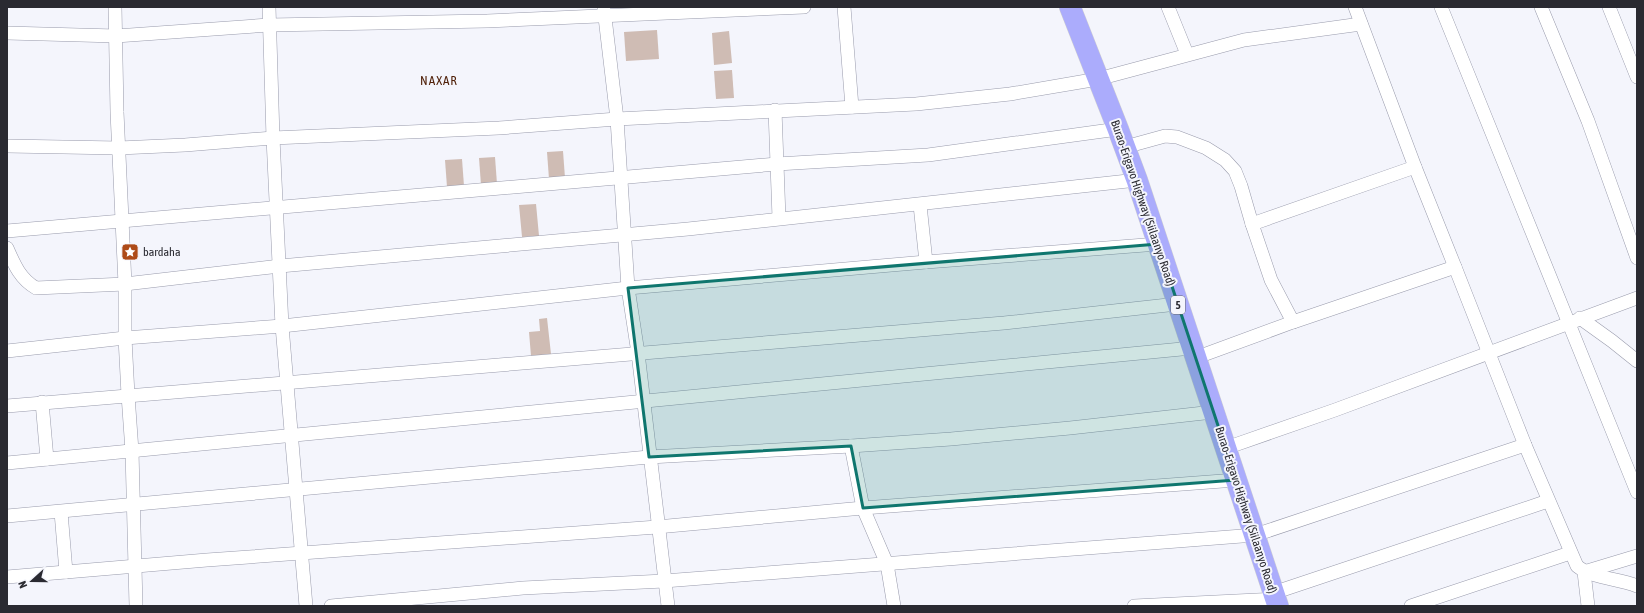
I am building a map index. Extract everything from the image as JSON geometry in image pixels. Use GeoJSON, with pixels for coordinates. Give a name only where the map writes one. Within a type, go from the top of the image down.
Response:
{"type":"FeatureCollection","features":[{"type":"Feature","properties":{"kind":"highway","name":"Burao-Erigavo Highway (Siilaanyo Road)"},"geometry":{"type":"LineString","coordinates":[[1070,7],[1137,180],[1193,353],[1276,599]]}},
{"type":"Feature","properties":{"kind":"street"},"geometry":{"type":"LineString","coordinates":[[115,7],[118,148],[125,284],[125,338],[132,451],[136,606]]}},
{"type":"Feature","properties":{"kind":"street"},"geometry":{"type":"LineString","coordinates":[[269,7],[273,138],[282,326],[306,606]]}},
{"type":"Feature","properties":{"kind":"street"},"geometry":{"type":"LineString","coordinates":[[7,33],[116,36],[269,25],[487,21],[604,12],[804,7]]}},
{"type":"Feature","properties":{"kind":"street"},"geometry":{"type":"LineString","coordinates":[[844,7],[852,107]]}},
{"type":"Feature","properties":{"kind":"street"},"geometry":{"type":"LineString","coordinates":[[1168,7],[1187,54]]}},
{"type":"Feature","properties":{"kind":"street"},"geometry":{"type":"LineString","coordinates":[[1355,7],[1415,167],[1525,445],[1570,553],[1577,566],[1584,572],[1624,581],[1637,586]]}},
{"type":"Feature","properties":{"kind":"street"},"geometry":{"type":"LineString","coordinates":[[1441,7],[1575,321],[1637,492]]}},
{"type":"Feature","properties":{"kind":"street"},"geometry":{"type":"LineString","coordinates":[[1541,7],[1588,121],[1637,258]]}},
{"type":"Feature","properties":{"kind":"street"},"geometry":{"type":"LineString","coordinates":[[1609,7],[1637,77]]}},
{"type":"Feature","properties":{"kind":"street"},"geometry":{"type":"LineString","coordinates":[[604,12],[617,119],[628,288],[638,352],[657,527],[668,606]]}},
{"type":"Feature","properties":{"kind":"street"},"geometry":{"type":"LineString","coordinates":[[7,146],[118,148],[185,145],[273,138],[499,128],[617,119],[916,104],[1010,94],[1098,78],[1244,40],[1361,24]]}},
{"type":"Feature","properties":{"kind":"street"},"geometry":{"type":"LineString","coordinates":[[775,110],[779,218]]}},
{"type":"Feature","properties":{"kind":"street"},"geometry":{"type":"LineString","coordinates":[[7,231],[777,164],[928,155],[1121,138],[1165,136],[1187,140],[1206,148],[1225,160],[1235,171],[1271,280],[1293,322]]}},
{"type":"Feature","properties":{"kind":"street"},"geometry":{"type":"LineString","coordinates":[[1252,224],[1415,167]]}},
{"type":"Feature","properties":{"kind":"street"},"geometry":{"type":"LineString","coordinates":[[7,248],[22,277],[28,284],[36,288],[125,284],[280,266],[624,235],[779,218],[920,205],[1137,180]]}},
{"type":"Feature","properties":{"kind":"street"},"geometry":{"type":"LineString","coordinates":[[920,205],[926,262]]}},
{"type":"Feature","properties":{"kind":"street"},"geometry":{"type":"LineString","coordinates":[[7,351],[125,338],[282,326],[628,288],[926,262],[1158,244]]}},
{"type":"Feature","properties":{"kind":"street"},"geometry":{"type":"LineString","coordinates":[[7,463],[292,436],[643,400],[1193,353],[1293,322],[1455,267]]}},
{"type":"Feature","properties":{"kind":"street"},"geometry":{"type":"LineString","coordinates":[[1226,448],[1335,410],[1637,298]]}},
{"type":"Feature","properties":{"kind":"street"},"geometry":{"type":"LineString","coordinates":[[7,406],[1004,322],[1177,304]]}},
{"type":"Feature","properties":{"kind":"street"},"geometry":{"type":"LineString","coordinates":[[1575,321],[1612,341],[1637,361]]}},
{"type":"Feature","properties":{"kind":"street"},"geometry":{"type":"LineString","coordinates":[[42,402],[47,459]]}},
{"type":"Feature","properties":{"kind":"street"},"geometry":{"type":"LineString","coordinates":[[7,516],[296,491],[649,457],[851,446],[1070,428],[1213,412]]}},
{"type":"Feature","properties":{"kind":"street"},"geometry":{"type":"LineString","coordinates":[[331,606],[523,588],[664,581],[1254,534],[1525,445]]}},
{"type":"Feature","properties":{"kind":"street"},"geometry":{"type":"LineString","coordinates":[[851,446],[863,508],[887,564],[894,606]]}},
{"type":"Feature","properties":{"kind":"street"},"geometry":{"type":"LineString","coordinates":[[7,577],[207,560],[657,527],[863,508],[1236,480]]}},
{"type":"Feature","properties":{"kind":"street"},"geometry":{"type":"LineString","coordinates":[[1134,606],[1276,599],[1548,501]]}},
{"type":"Feature","properties":{"kind":"street"},"geometry":{"type":"LineString","coordinates":[[61,512],[66,572]]}},
{"type":"Feature","properties":{"kind":"street"},"geometry":{"type":"LineString","coordinates":[[1411,606],[1570,553]]}},
{"type":"Feature","properties":{"kind":"street"},"geometry":{"type":"LineString","coordinates":[[1584,572],[1637,556]]}},
{"type":"Feature","properties":{"kind":"street"},"geometry":{"type":"LineString","coordinates":[[1584,572],[1588,606]]}},
{"type":"Feature","properties":{"kind":"highlighted area"},"geometry":{"type":"Polygon","coordinates":[[[1158,244],[1236,480],[863,508],[851,446],[649,457],[628,288],[1158,244]]]}},
{"type":"Feature","properties":{"kind":"building"},"geometry":{"type":"Polygon","coordinates":[[[657,30],[659,59],[626,61],[624,32],[657,30]]]}},
{"type":"Feature","properties":{"kind":"building"},"geometry":{"type":"Polygon","coordinates":[[[729,31],[732,63],[714,65],[712,33],[729,31]]]}},
{"type":"Feature","properties":{"kind":"building"},"geometry":{"type":"Polygon","coordinates":[[[732,70],[734,98],[716,99],[714,71],[732,70]]]}},
{"type":"Feature","properties":{"kind":"building"},"geometry":{"type":"Polygon","coordinates":[[[563,151],[565,178],[549,179],[547,152],[563,151]]]}},
{"type":"Feature","properties":{"kind":"building"},"geometry":{"type":"Polygon","coordinates":[[[495,157],[497,184],[481,185],[479,158],[495,157]]]}},
{"type":"Feature","properties":{"kind":"building"},"geometry":{"type":"Polygon","coordinates":[[[462,159],[464,186],[447,187],[445,160],[462,159]]]}},
{"type":"Feature","properties":{"kind":"building"},"geometry":{"type":"Polygon","coordinates":[[[536,204],[539,236],[522,237],[519,205],[536,204]]]}},
{"type":"Feature","properties":{"kind":"building"},"geometry":{"type":"Polygon","coordinates":[[[547,318],[551,354],[531,356],[529,332],[540,331],[539,319],[547,318]]]}},
{"type":"Feature","properties":{"kind":"place","name":"bardaha"},"geometry":{"type":"Point","coordinates":[130,252]}},
{"type":"Feature","properties":{"kind":"district","name":"NAXAR"},"geometry":{"type":"Point","coordinates":[439,80]}}]}
